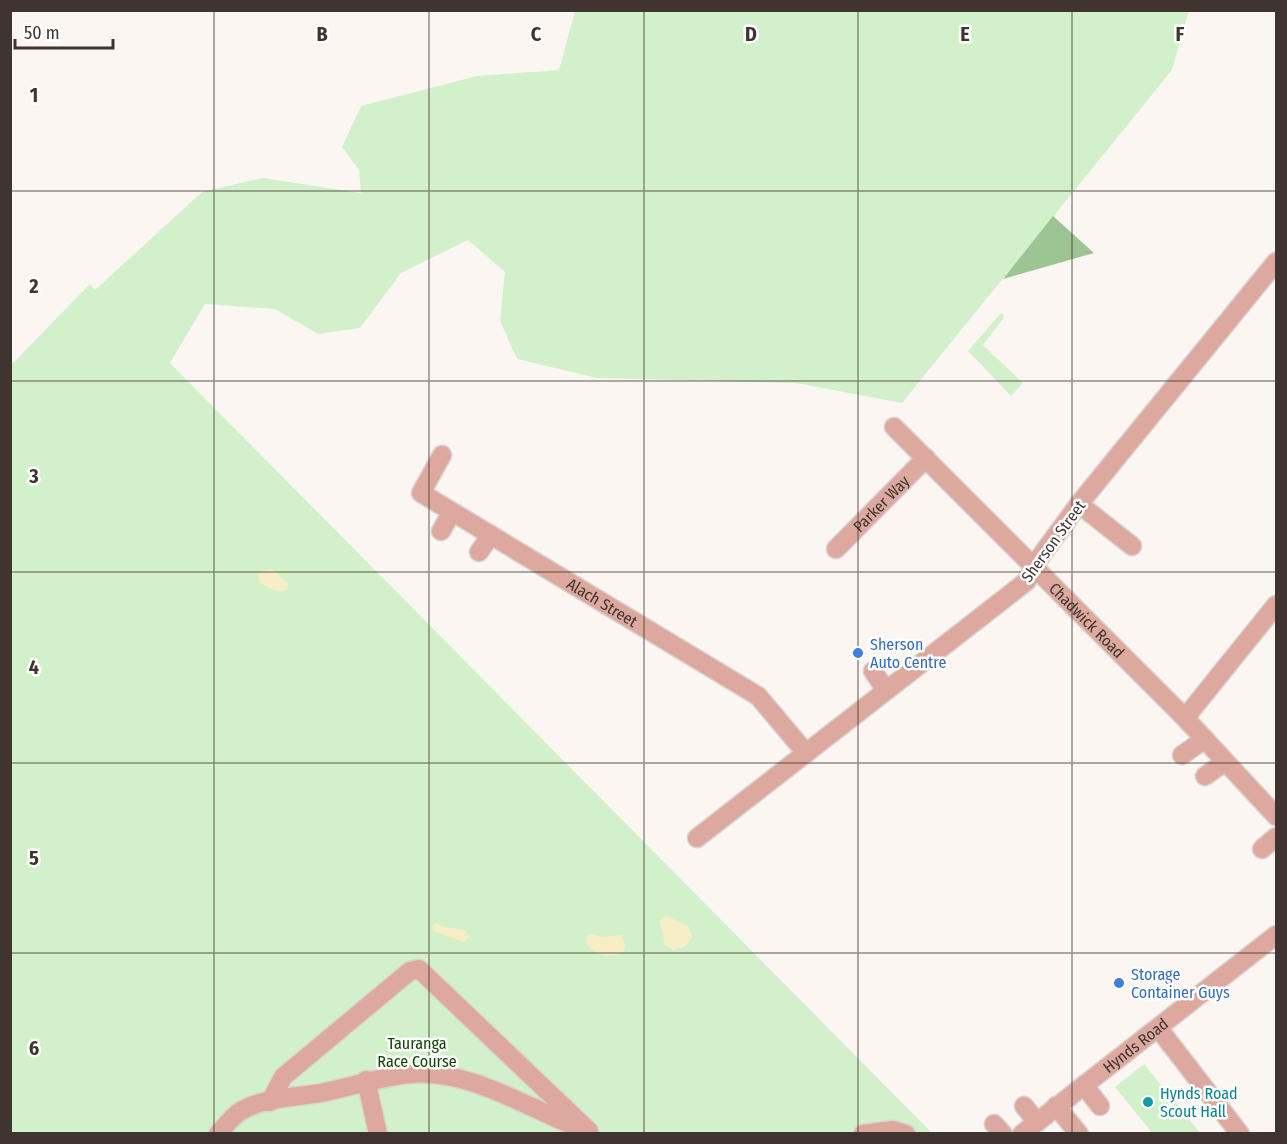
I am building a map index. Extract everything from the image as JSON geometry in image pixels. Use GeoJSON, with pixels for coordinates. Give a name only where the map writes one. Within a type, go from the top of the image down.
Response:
{"type":"FeatureCollection","features":[{"type":"Feature","properties":{"kind":"street","name":"Sherson Street"},"geometry":{"type":"LineString","coordinates":[[697,838],[885,689],[1027,581],[1079,504],[1276,262]]}},
{"type":"Feature","properties":{"kind":"street","name":"Chadwick Road"},"geometry":{"type":"LineString","coordinates":[[894,427],[1185,718],[1276,816]]}},
{"type":"Feature","properties":{"kind":"street","name":"Alach Street"},"geometry":{"type":"LineString","coordinates":[[442,454],[421,492],[758,696],[806,753]]}},
{"type":"Feature","properties":{"kind":"street","name":"Parker Way"},"geometry":{"type":"LineString","coordinates":[[836,549],[926,458]]}},
{"type":"Feature","properties":{"kind":"street"},"geometry":{"type":"LineString","coordinates":[[1079,504],[1132,546]]}},
{"type":"Feature","properties":{"kind":"street"},"geometry":{"type":"LineString","coordinates":[[441,531],[452,512]]}},
{"type":"Feature","properties":{"kind":"street"},"geometry":{"type":"LineString","coordinates":[[479,552],[491,535]]}},
{"type":"Feature","properties":{"kind":"street"},"geometry":{"type":"LineString","coordinates":[[1185,718],[1276,605]]}},
{"type":"Feature","properties":{"kind":"street"},"geometry":{"type":"LineString","coordinates":[[873,671],[885,689]]}},
{"type":"Feature","properties":{"kind":"street"},"geometry":{"type":"LineString","coordinates":[[1182,755],[1205,739]]}},
{"type":"Feature","properties":{"kind":"street"},"geometry":{"type":"LineString","coordinates":[[1205,776],[1225,762]]}},
{"type":"Feature","properties":{"kind":"street"},"geometry":{"type":"LineString","coordinates":[[1262,849],[1276,837]]}},
{"type":"Feature","properties":{"kind":"street","name":"Hynds Road"},"geometry":{"type":"LineString","coordinates":[[1022,1134],[1159,1029],[1276,935]]}},
{"type":"Feature","properties":{"kind":"street"},"geometry":{"type":"LineString","coordinates":[[270,1102],[283,1077],[410,971],[419,969],[593,1132]]}},
{"type":"Feature","properties":{"kind":"street"},"geometry":{"type":"LineString","coordinates":[[1159,1029],[1240,1134]]}},
{"type":"Feature","properties":{"kind":"street"},"geometry":{"type":"LineString","coordinates":[[218,1134],[241,1111],[270,1102],[347,1088],[366,1080],[410,1074],[448,1076],[500,1094],[593,1132]]}},
{"type":"Feature","properties":{"kind":"street"},"geometry":{"type":"LineString","coordinates":[[366,1080],[378,1134]]}},
{"type":"Feature","properties":{"kind":"street"},"geometry":{"type":"LineString","coordinates":[[1084,1085],[1100,1106]]}},
{"type":"Feature","properties":{"kind":"street"},"geometry":{"type":"LineString","coordinates":[[1024,1106],[1037,1122]]}},
{"type":"Feature","properties":{"kind":"street"},"geometry":{"type":"LineString","coordinates":[[1056,1106],[1079,1134]]}},
{"type":"Feature","properties":{"kind":"street"},"geometry":{"type":"LineString","coordinates":[[863,1134],[893,1130],[906,1134]]}},
{"type":"Feature","properties":{"kind":"green space","name":"Tauranga Race Course"},"geometry":{"type":"Polygon","coordinates":[[[575,11],[1189,11],[1172,70],[902,403],[796,383],[597,378],[517,359],[500,321],[505,272],[468,240],[401,273],[360,328],[318,334],[275,309],[205,304],[170,363],[932,1133],[11,1134],[11,365],[90,284],[95,290],[202,192],[263,178],[361,193],[359,170],[342,147],[361,106],[477,76],[559,70],[575,11]]]}},
{"type":"Feature","properties":{"kind":"green space"},"geometry":{"type":"Polygon","coordinates":[[[1053,216],[1094,253],[1003,279],[1053,216]]]}},
{"type":"Feature","properties":{"kind":"green space"},"geometry":{"type":"Polygon","coordinates":[[[1001,313],[1004,315],[1003,319],[983,345],[1023,383],[1011,396],[968,351],[1001,313]]]}},
{"type":"Feature","properties":{"kind":"green space"},"geometry":{"type":"Polygon","coordinates":[[[1144,1064],[1200,1133],[1152,1133],[1115,1087],[1144,1064]]]}},
{"type":"Feature","properties":{"kind":"sand"},"geometry":{"type":"Polygon","coordinates":[[[272,569],[287,582],[288,589],[278,591],[260,582],[258,575],[261,571],[272,569]]]}},
{"type":"Feature","properties":{"kind":"sand"},"geometry":{"type":"Polygon","coordinates":[[[667,916],[689,927],[692,937],[686,946],[673,950],[665,945],[660,921],[667,916]]]}},
{"type":"Feature","properties":{"kind":"sand"},"geometry":{"type":"Polygon","coordinates":[[[436,923],[444,927],[465,930],[469,937],[464,942],[434,931],[433,926],[436,923]]]}},
{"type":"Feature","properties":{"kind":"sand"},"geometry":{"type":"Polygon","coordinates":[[[591,934],[603,937],[621,935],[625,944],[624,951],[608,956],[597,953],[586,941],[587,936],[591,934]]]}},
{"type":"Feature","properties":{"kind":"place","name":"Sherson Auto Centre"},"geometry":{"type":"Point","coordinates":[858,653]}},
{"type":"Feature","properties":{"kind":"place","name":"Storage Container Guys"},"geometry":{"type":"Point","coordinates":[1119,983]}},
{"type":"Feature","properties":{"kind":"place","name":"Hynds Road Scout Hall"},"geometry":{"type":"Point","coordinates":[1148,1102]}}]}
